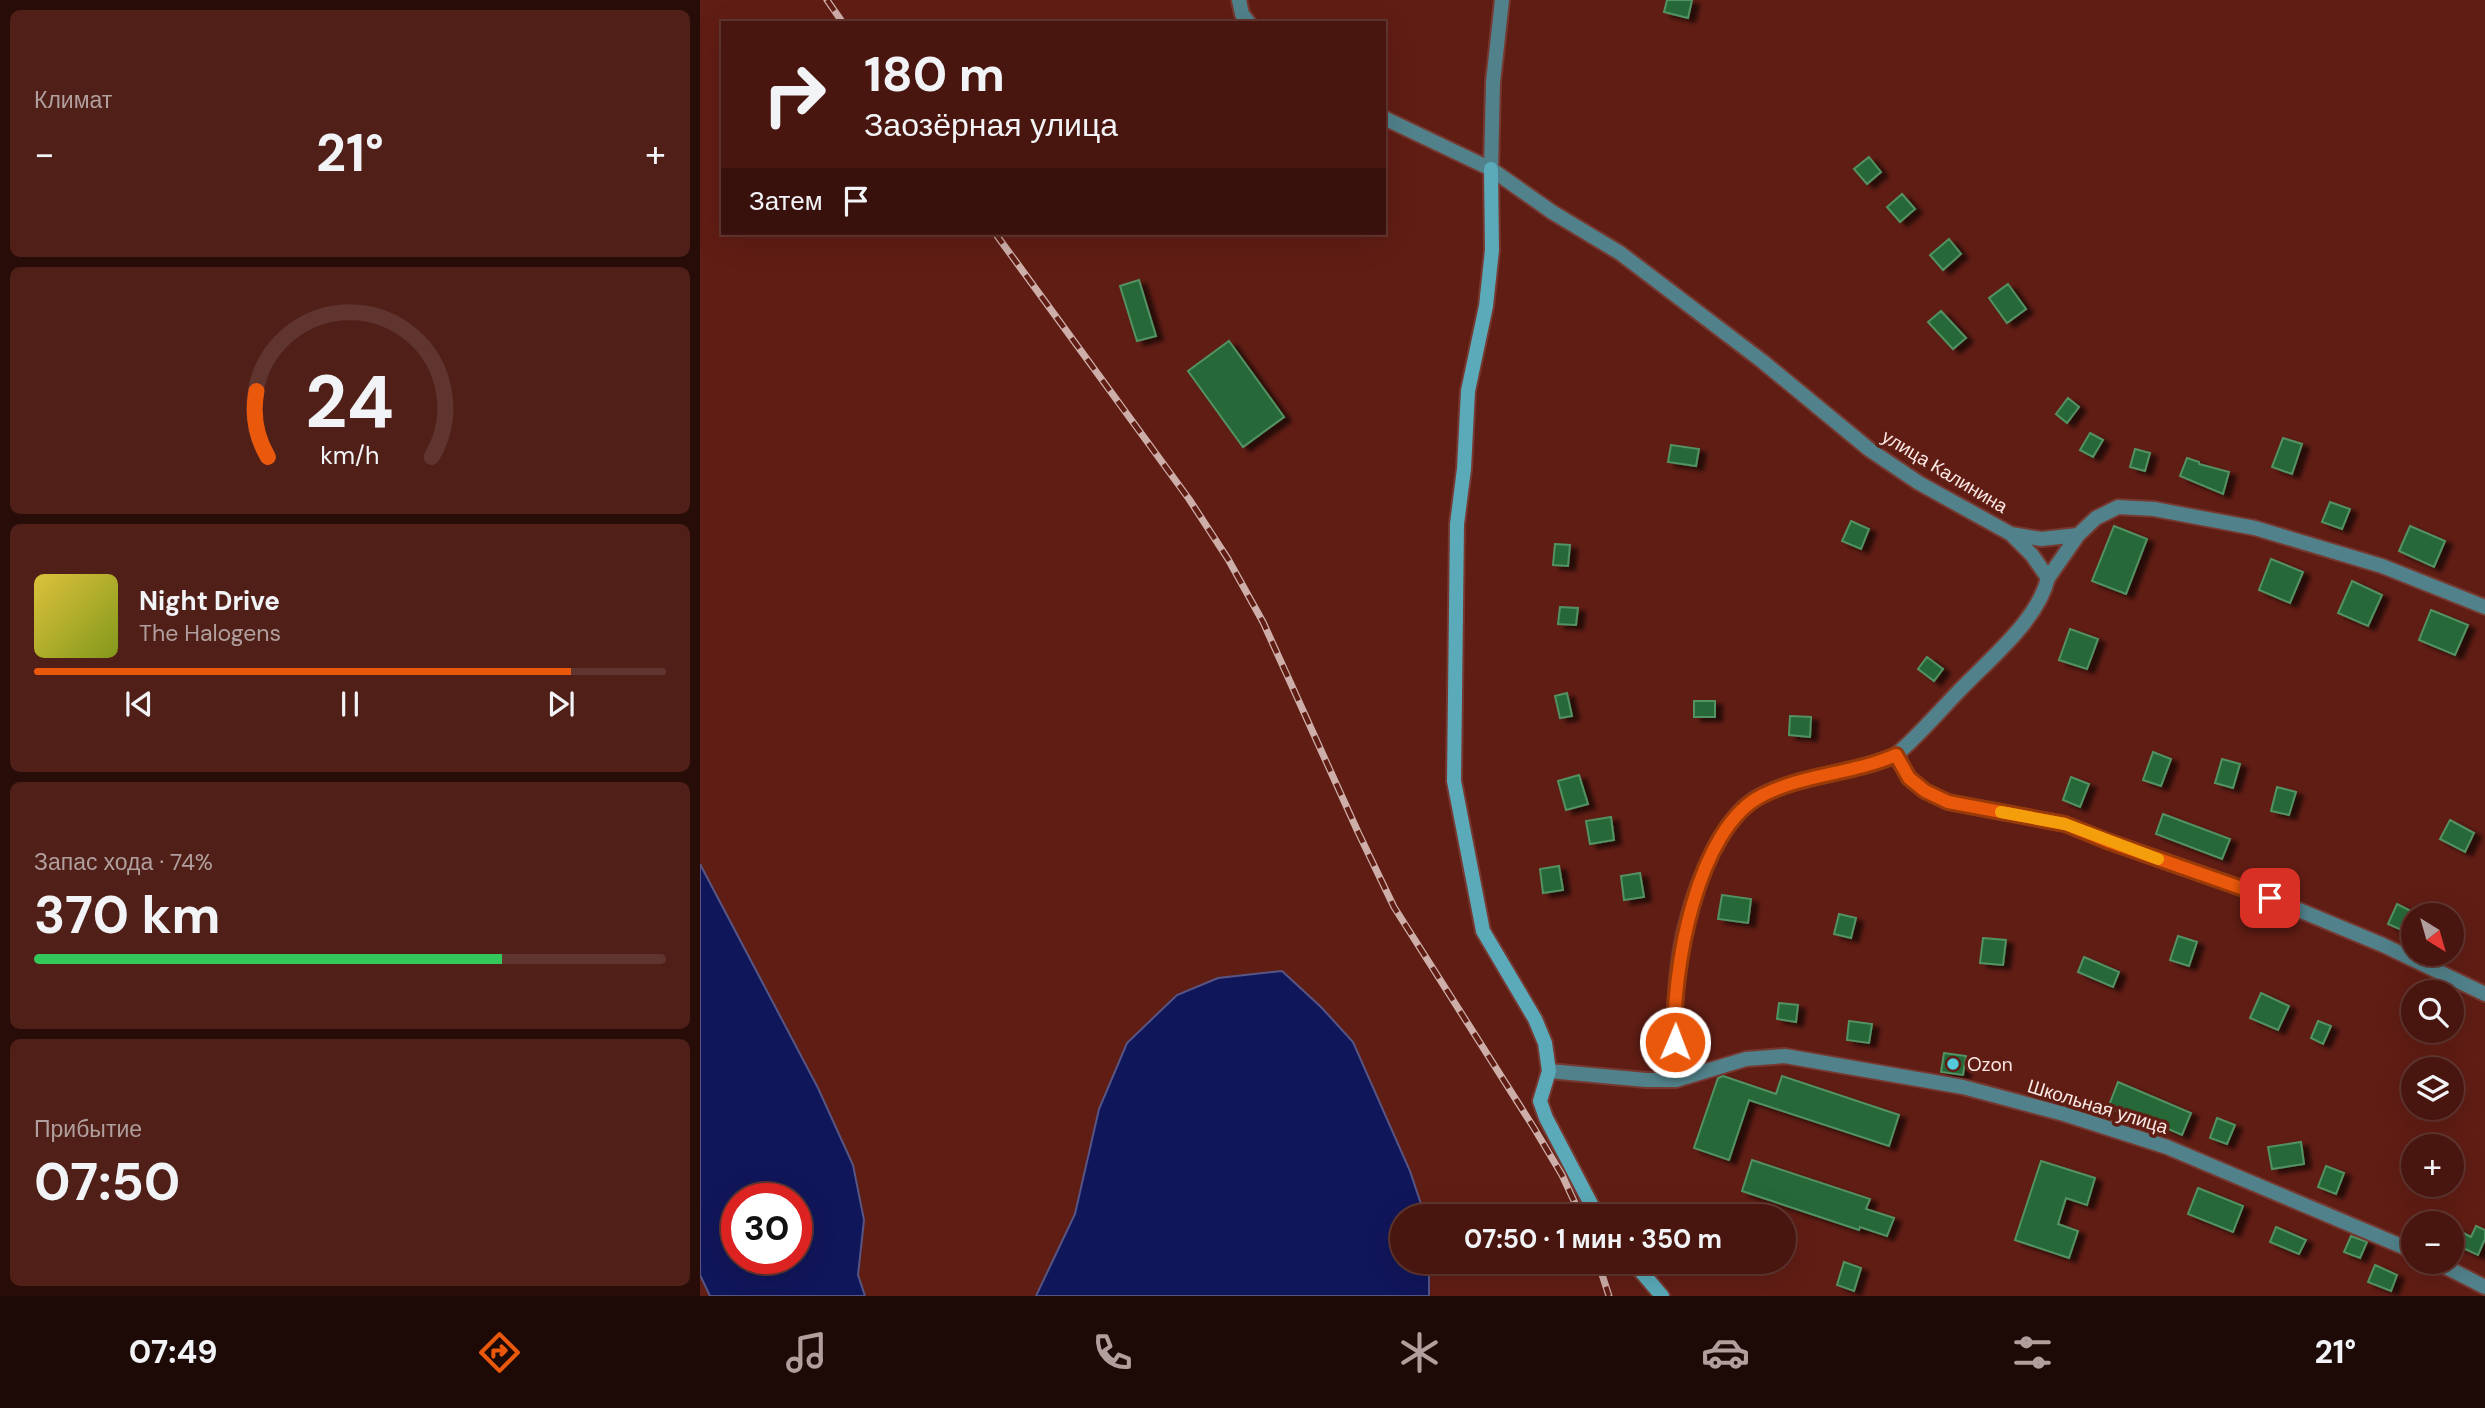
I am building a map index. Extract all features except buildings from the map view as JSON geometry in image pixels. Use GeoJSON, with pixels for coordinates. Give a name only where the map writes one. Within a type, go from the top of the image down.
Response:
{"type":"FeatureCollection","features":[{"type":"Feature","properties":{"kind":"street"},"geometry":{"type":"LineString","coordinates":[[1239,0],[1247,21]]}},
{"type":"Feature","properties":{"kind":"street"},"geometry":{"type":"LineString","coordinates":[[1502,0],[1493,82],[1492,250],[1486,306],[1468,391],[1464,469],[1457,524],[1454,781],[1483,931],[1535,1020],[1545,1043],[1549,1071],[1541,1101],[1546,1118],[1591,1204]]}},
{"type":"Feature","properties":{"kind":"street","name":"улица Калинина"},"geometry":{"type":"LineString","coordinates":[[1386,119],[1491,169],[1552,212],[1629,260],[1762,361],[1870,450],[1919,483],[2011,534],[2041,540],[2078,534],[2096,518],[2118,507],[2154,509],[2255,528],[2382,566],[2485,607]]}},
{"type":"Feature","properties":{"kind":"street"},"geometry":{"type":"LineString","coordinates":[[2011,534],[2032,555],[2048,578]]}},
{"type":"Feature","properties":{"kind":"street"},"geometry":{"type":"LineString","coordinates":[[1676,1080],[1674,1023],[1685,926],[1710,858],[1727,827],[1742,808],[1779,787],[1874,765],[1896,755],[1915,739],[1993,657],[2034,609],[2045,591],[2048,578],[2078,534]]}},
{"type":"Feature","properties":{"kind":"street"},"geometry":{"type":"LineString","coordinates":[[1896,755],[1909,778],[1925,791],[1948,802],[2065,824],[2270,898],[2383,945],[2485,993]]}},
{"type":"Feature","properties":{"kind":"street","name":"Школьная улица"},"geometry":{"type":"LineString","coordinates":[[1549,1071],[1646,1080],[1676,1080],[1746,1059],[1785,1056],[1962,1087],[2064,1114],[2167,1147],[2401,1246]]}},
{"type":"Feature","properties":{"kind":"street"},"geometry":{"type":"LineString","coordinates":[[1643,1274],[1662,1296]]}},
{"type":"Feature","properties":{"kind":"street"},"geometry":{"type":"LineString","coordinates":[[2460,1274],[2485,1287]]}},
{"type":"Feature","properties":{"kind":"shaded area"},"geometry":{"type":"Polygon","coordinates":[[[700,864],[818,1088],[853,1165],[864,1220],[858,1275],[865,1296],[710,1296],[700,1275],[700,864]]]}},
{"type":"Feature","properties":{"kind":"shaded area"},"geometry":{"type":"Polygon","coordinates":[[[1282,971],[1321,1007],[1353,1042],[1410,1171],[1421,1204],[1390,1204],[1390,1274],[1429,1274],[1429,1296],[1036,1296],[1075,1214],[1099,1109],[1127,1043],[1177,995],[1218,978],[1282,971]]]}},
{"type":"Feature","properties":{"kind":"railway"},"geometry":{"type":"LineString","coordinates":[[827,0],[842,21]]}},
{"type":"Feature","properties":{"kind":"railway"},"geometry":{"type":"LineString","coordinates":[[996,235],[1189,499],[1228,559],[1263,622],[1394,907],[1534,1128],[1575,1204]]}},
{"type":"Feature","properties":{"kind":"railway"},"geometry":{"type":"LineString","coordinates":[[1602,1274],[1609,1296]]}},
{"type":"Feature","properties":{"kind":"slow traffic"},"geometry":{"type":"LineString","coordinates":[[2001,812],[2065,824],[2158,859]]}},
{"type":"Feature","properties":{"kind":"place","name":"Ozon"},"geometry":{"type":"Point","coordinates":[1953,1064]}},
{"type":"Feature","properties":{"kind":"route"},"geometry":{"type":"LineString","coordinates":[[1675,1042],[1674,1023],[1685,926],[1710,858],[1727,827],[1742,808],[1779,787],[1874,765],[1896,755],[1909,778],[1925,791],[1948,802],[2065,824],[2270,898]]}}]}
